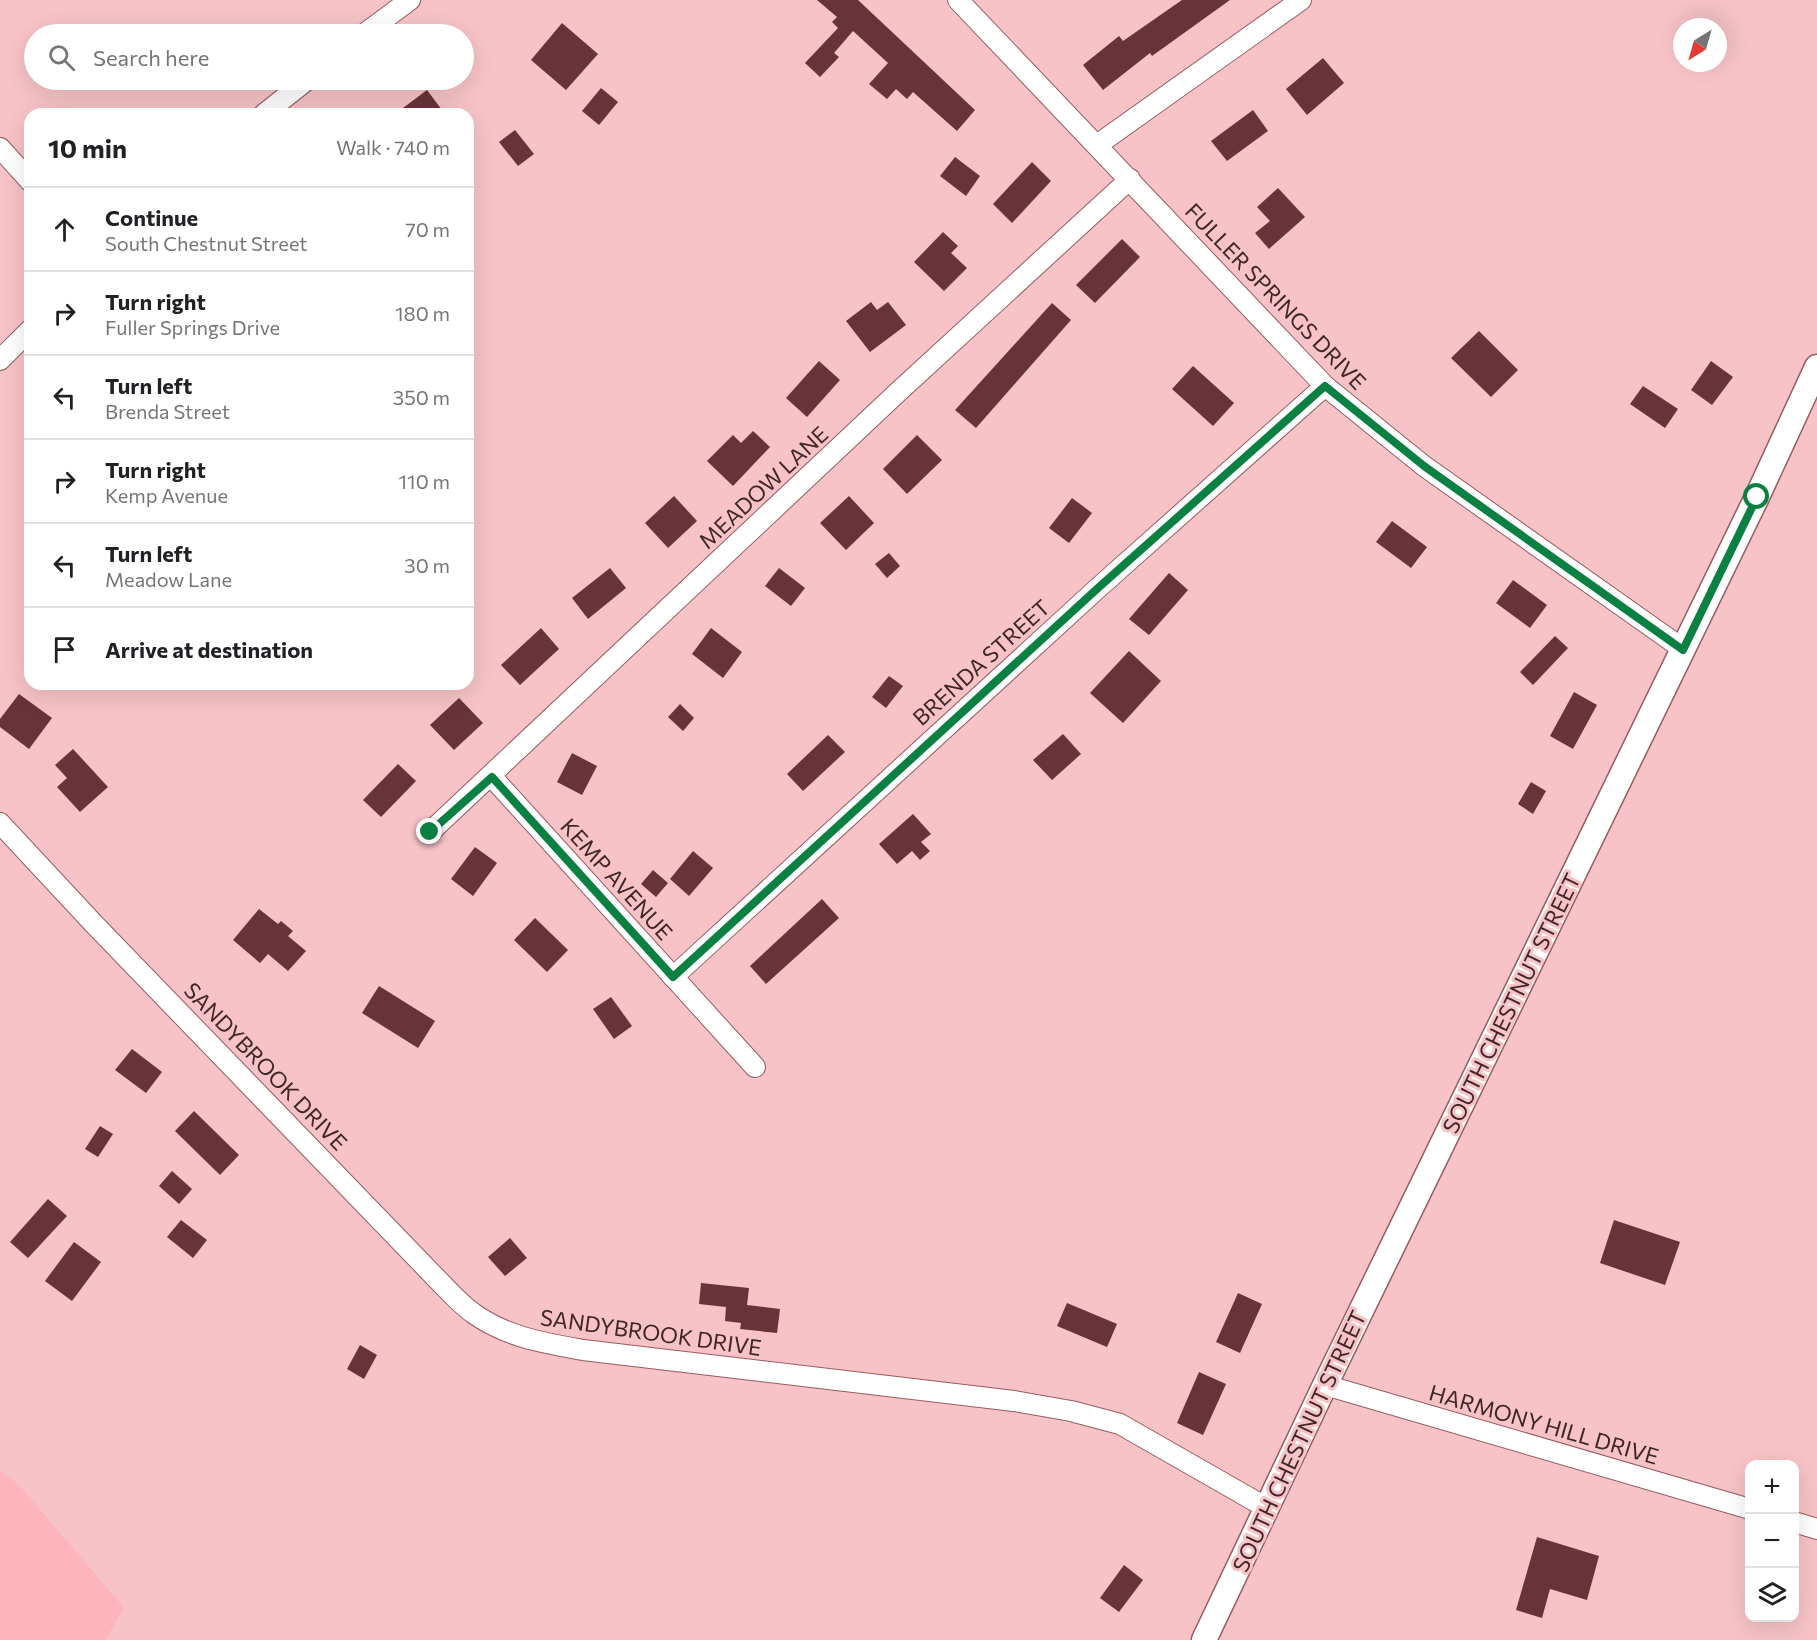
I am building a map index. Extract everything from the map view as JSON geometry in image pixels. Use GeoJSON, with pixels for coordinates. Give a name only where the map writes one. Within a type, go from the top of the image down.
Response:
{"type":"FeatureCollection","features":[{"type":"Feature","properties":{"kind":"main road","name":"SOUTH CHESTNUT STREET"},"geometry":{"type":"LineString","coordinates":[[1204,1640],[1325,1385],[1683,650],[1817,367]]}},
{"type":"Feature","properties":{"kind":"street"},"geometry":{"type":"LineString","coordinates":[[378,24],[410,0]]}},
{"type":"Feature","properties":{"kind":"street","name":"FULLER SPRINGS DRIVE"},"geometry":{"type":"LineString","coordinates":[[958,0],[1325,386],[1424,466],[1683,650]]}},
{"type":"Feature","properties":{"kind":"street"},"geometry":{"type":"LineString","coordinates":[[1097,145],[1301,0]]}},
{"type":"Feature","properties":{"kind":"street"},"geometry":{"type":"LineString","coordinates":[[272,108],[294,90]]}},
{"type":"Feature","properties":{"kind":"street"},"geometry":{"type":"LineString","coordinates":[[0,148],[24,174]]}},
{"type":"Feature","properties":{"kind":"street","name":"MEADOW LANE"},"geometry":{"type":"LineString","coordinates":[[430,832],[492,777],[889,402],[1130,179]]}},
{"type":"Feature","properties":{"kind":"street"},"geometry":{"type":"LineString","coordinates":[[0,360],[24,336]]}},
{"type":"Feature","properties":{"kind":"street","name":"BRENDA STREET"},"geometry":{"type":"LineString","coordinates":[[673,977],[1081,604],[1325,386]]}},
{"type":"Feature","properties":{"kind":"street","name":"KEMP AVENUE"},"geometry":{"type":"LineString","coordinates":[[492,777],[755,1067]]}},
{"type":"Feature","properties":{"kind":"street","name":"SANDYBROOK DRIVE"},"geometry":{"type":"LineString","coordinates":[[0,823],[93,923],[436,1278],[471,1312],[495,1327],[522,1338],[583,1350],[1014,1401],[1071,1411],[1120,1424],[1267,1508]]}},
{"type":"Feature","properties":{"kind":"street","name":"HARMONY HILL DRIVE"},"geometry":{"type":"LineString","coordinates":[[1325,1385],[1745,1508]]}},
{"type":"Feature","properties":{"kind":"street"},"geometry":{"type":"LineString","coordinates":[[1799,1524],[1817,1529]]}},
{"type":"Feature","properties":{"kind":"shaded area"},"geometry":{"type":"Polygon","coordinates":[[[0,1470],[22,1489],[124,1608],[105,1640],[0,1640],[0,1470]]]}},
{"type":"Feature","properties":{"kind":"building"},"geometry":{"type":"Polygon","coordinates":[[[817,0],[858,0],[975,110],[957,131],[913,92],[907,99],[896,89],[887,99],[869,84],[888,63],[853,31],[834,53],[839,57],[820,77],[805,63],[838,28],[832,22],[837,17],[817,0]]]}},
{"type":"Feature","properties":{"kind":"building"},"geometry":{"type":"Polygon","coordinates":[[[1182,0],[1230,0],[1152,56],[1150,53],[1103,90],[1083,65],[1119,36],[1123,41],[1182,0]]]}},
{"type":"Feature","properties":{"kind":"building"},"geometry":{"type":"Polygon","coordinates":[[[562,23],[598,54],[566,90],[531,60],[562,23]]]}},
{"type":"Feature","properties":{"kind":"building"},"geometry":{"type":"Polygon","coordinates":[[[1323,58],[1344,83],[1307,115],[1286,89],[1323,58]]]}},
{"type":"Feature","properties":{"kind":"building"},"geometry":{"type":"Polygon","coordinates":[[[601,88],[618,102],[599,125],[582,111],[601,88]]]}},
{"type":"Feature","properties":{"kind":"building"},"geometry":{"type":"Polygon","coordinates":[[[427,90],[440,108],[403,108],[427,90]]]}},
{"type":"Feature","properties":{"kind":"building"},"geometry":{"type":"Polygon","coordinates":[[[1253,110],[1268,131],[1227,161],[1211,141],[1253,110]]]}},
{"type":"Feature","properties":{"kind":"building"},"geometry":{"type":"Polygon","coordinates":[[[515,130],[534,154],[518,166],[499,142],[515,130]]]}},
{"type":"Feature","properties":{"kind":"building"},"geometry":{"type":"Polygon","coordinates":[[[955,157],[980,176],[966,196],[940,176],[955,157]]]}},
{"type":"Feature","properties":{"kind":"building"},"geometry":{"type":"Polygon","coordinates":[[[1032,162],[1051,181],[1012,223],[993,204],[1032,162]]]}},
{"type":"Feature","properties":{"kind":"building"},"geometry":{"type":"Polygon","coordinates":[[[1278,188],[1305,217],[1269,249],[1255,233],[1270,221],[1257,207],[1278,188]]]}},
{"type":"Feature","properties":{"kind":"building"},"geometry":{"type":"Polygon","coordinates":[[[943,232],[958,246],[951,253],[967,268],[944,291],[914,262],[943,232]]]}},
{"type":"Feature","properties":{"kind":"building"},"geometry":{"type":"Polygon","coordinates":[[[1122,239],[1140,257],[1095,303],[1076,285],[1122,239]]]}},
{"type":"Feature","properties":{"kind":"building"},"geometry":{"type":"Polygon","coordinates":[[[871,302],[877,310],[888,302],[906,325],[870,352],[846,321],[871,302]]]}},
{"type":"Feature","properties":{"kind":"building"},"geometry":{"type":"Polygon","coordinates":[[[1052,303],[1071,320],[976,428],[955,410],[1052,303]]]}},
{"type":"Feature","properties":{"kind":"building"},"geometry":{"type":"Polygon","coordinates":[[[1479,331],[1518,370],[1491,397],[1451,358],[1479,331]]]}},
{"type":"Feature","properties":{"kind":"building"},"geometry":{"type":"Polygon","coordinates":[[[819,361],[840,380],[807,417],[786,398],[819,361]]]}},
{"type":"Feature","properties":{"kind":"building"},"geometry":{"type":"Polygon","coordinates":[[[1711,361],[1733,377],[1712,405],[1691,390],[1711,361]]]}},
{"type":"Feature","properties":{"kind":"building"},"geometry":{"type":"Polygon","coordinates":[[[1193,366],[1234,403],[1213,426],[1172,389],[1193,366]]]}},
{"type":"Feature","properties":{"kind":"building"},"geometry":{"type":"Polygon","coordinates":[[[1643,386],[1678,409],[1665,428],[1630,404],[1643,386]]]}},
{"type":"Feature","properties":{"kind":"building"},"geometry":{"type":"Polygon","coordinates":[[[753,431],[770,447],[733,486],[707,461],[733,435],[741,443],[753,431]]]}},
{"type":"Feature","properties":{"kind":"building"},"geometry":{"type":"Polygon","coordinates":[[[917,435],[942,460],[907,494],[883,469],[917,435]]]}},
{"type":"Feature","properties":{"kind":"building"},"geometry":{"type":"Polygon","coordinates":[[[674,496],[697,521],[668,548],[645,523],[674,496]]]}},
{"type":"Feature","properties":{"kind":"building"},"geometry":{"type":"Polygon","coordinates":[[[849,496],[874,523],[846,550],[820,523],[849,496]]]}},
{"type":"Feature","properties":{"kind":"building"},"geometry":{"type":"Polygon","coordinates":[[[1072,498],[1092,513],[1069,543],[1049,528],[1072,498]]]}},
{"type":"Feature","properties":{"kind":"building"},"geometry":{"type":"Polygon","coordinates":[[[1392,521],[1427,547],[1411,568],[1376,542],[1392,521]]]}},
{"type":"Feature","properties":{"kind":"building"},"geometry":{"type":"Polygon","coordinates":[[[889,553],[900,566],[887,578],[875,564],[889,553]]]}},
{"type":"Feature","properties":{"kind":"building"},"geometry":{"type":"Polygon","coordinates":[[[610,568],[626,588],[588,619],[572,598],[610,568]]]}},
{"type":"Feature","properties":{"kind":"building"},"geometry":{"type":"Polygon","coordinates":[[[779,568],[805,588],[791,606],[765,586],[779,568]]]}},
{"type":"Feature","properties":{"kind":"building"},"geometry":{"type":"Polygon","coordinates":[[[1169,573],[1188,590],[1149,635],[1129,619],[1169,573]]]}},
{"type":"Feature","properties":{"kind":"building"},"geometry":{"type":"Polygon","coordinates":[[[1513,580],[1547,605],[1530,628],[1496,603],[1513,580]]]}},
{"type":"Feature","properties":{"kind":"building"},"geometry":{"type":"Polygon","coordinates":[[[541,628],[559,649],[520,685],[501,665],[541,628]]]}},
{"type":"Feature","properties":{"kind":"building"},"geometry":{"type":"Polygon","coordinates":[[[711,628],[742,652],[723,678],[692,654],[711,628]]]}},
{"type":"Feature","properties":{"kind":"building"},"geometry":{"type":"Polygon","coordinates":[[[1555,636],[1568,648],[1533,685],[1520,672],[1555,636]]]}},
{"type":"Feature","properties":{"kind":"building"},"geometry":{"type":"Polygon","coordinates":[[[1129,651],[1161,681],[1123,723],[1090,693],[1129,651]]]}},
{"type":"Feature","properties":{"kind":"building"},"geometry":{"type":"Polygon","coordinates":[[[889,676],[903,686],[886,708],[872,697],[889,676]]]}},
{"type":"Feature","properties":{"kind":"building"},"geometry":{"type":"Polygon","coordinates":[[[1574,692],[1597,705],[1573,749],[1550,736],[1574,692]]]}},
{"type":"Feature","properties":{"kind":"building"},"geometry":{"type":"Polygon","coordinates":[[[19,694],[52,718],[29,749],[0,727],[0,719],[19,694]]]}},
{"type":"Feature","properties":{"kind":"building"},"geometry":{"type":"Polygon","coordinates":[[[459,698],[483,723],[454,750],[430,725],[459,698]]]}},
{"type":"Feature","properties":{"kind":"building"},"geometry":{"type":"Polygon","coordinates":[[[680,704],[694,718],[683,731],[668,717],[680,704]]]}},
{"type":"Feature","properties":{"kind":"building"},"geometry":{"type":"Polygon","coordinates":[[[1063,734],[1081,754],[1052,780],[1033,760],[1063,734]]]}},
{"type":"Feature","properties":{"kind":"building"},"geometry":{"type":"Polygon","coordinates":[[[828,735],[845,752],[803,791],[787,774],[828,735]]]}},
{"type":"Feature","properties":{"kind":"building"},"geometry":{"type":"Polygon","coordinates":[[[73,749],[108,787],[80,812],[57,787],[67,778],[55,765],[73,749]]]}},
{"type":"Feature","properties":{"kind":"building"},"geometry":{"type":"Polygon","coordinates":[[[572,753],[597,766],[582,795],[557,782],[572,753]]]}},
{"type":"Feature","properties":{"kind":"building"},"geometry":{"type":"Polygon","coordinates":[[[398,764],[416,781],[381,817],[363,800],[398,764]]]}},
{"type":"Feature","properties":{"kind":"building"},"geometry":{"type":"Polygon","coordinates":[[[1531,782],[1546,791],[1533,814],[1518,804],[1531,782]]]}},
{"type":"Feature","properties":{"kind":"building"},"geometry":{"type":"Polygon","coordinates":[[[913,814],[931,834],[921,842],[930,851],[920,860],[912,851],[897,864],[879,844],[913,814]]]}},
{"type":"Feature","properties":{"kind":"building"},"geometry":{"type":"Polygon","coordinates":[[[475,847],[497,863],[473,896],[451,879],[475,847]]]}},
{"type":"Feature","properties":{"kind":"building"},"geometry":{"type":"Polygon","coordinates":[[[693,851],[713,868],[689,896],[670,879],[693,851]]]}},
{"type":"Feature","properties":{"kind":"building"},"geometry":{"type":"Polygon","coordinates":[[[653,870],[668,883],[656,897],[641,884],[653,870]]]}},
{"type":"Feature","properties":{"kind":"building"},"geometry":{"type":"Polygon","coordinates":[[[822,899],[839,918],[766,984],[750,966],[822,899]]]}},
{"type":"Feature","properties":{"kind":"building"},"geometry":{"type":"Polygon","coordinates":[[[259,909],[278,924],[281,921],[293,931],[288,936],[306,951],[288,971],[268,954],[260,963],[233,940],[259,909]]]}},
{"type":"Feature","properties":{"kind":"building"},"geometry":{"type":"Polygon","coordinates":[[[535,918],[568,950],[547,972],[514,940],[535,918]]]}},
{"type":"Feature","properties":{"kind":"building"},"geometry":{"type":"Polygon","coordinates":[[[379,986],[435,1021],[418,1048],[362,1013],[379,986]]]}},
{"type":"Feature","properties":{"kind":"building"},"geometry":{"type":"Polygon","coordinates":[[[611,997],[632,1026],[614,1039],[593,1009],[611,997]]]}},
{"type":"Feature","properties":{"kind":"building"},"geometry":{"type":"Polygon","coordinates":[[[132,1049],[162,1072],[146,1093],[115,1070],[132,1049]]]}},
{"type":"Feature","properties":{"kind":"building"},"geometry":{"type":"Polygon","coordinates":[[[194,1111],[239,1155],[220,1175],[175,1131],[194,1111]]]}},
{"type":"Feature","properties":{"kind":"building"},"geometry":{"type":"Polygon","coordinates":[[[100,1126],[113,1134],[98,1157],[85,1149],[100,1126]]]}},
{"type":"Feature","properties":{"kind":"building"},"geometry":{"type":"Polygon","coordinates":[[[172,1171],[192,1189],[179,1204],[159,1186],[172,1171]]]}},
{"type":"Feature","properties":{"kind":"building"},"geometry":{"type":"Polygon","coordinates":[[[48,1199],[67,1216],[28,1258],[10,1242],[48,1199]]]}},
{"type":"Feature","properties":{"kind":"building"},"geometry":{"type":"Polygon","coordinates":[[[181,1220],[207,1240],[193,1258],[167,1237],[181,1220]]]}},
{"type":"Feature","properties":{"kind":"building"},"geometry":{"type":"Polygon","coordinates":[[[1614,1220],[1680,1242],[1665,1285],[1600,1263],[1614,1220]]]}},
{"type":"Feature","properties":{"kind":"building"},"geometry":{"type":"Polygon","coordinates":[[[510,1238],[527,1258],[505,1276],[488,1257],[510,1238]]]}},
{"type":"Feature","properties":{"kind":"building"},"geometry":{"type":"Polygon","coordinates":[[[74,1242],[101,1262],[72,1301],[45,1281],[74,1242]]]}},
{"type":"Feature","properties":{"kind":"building"},"geometry":{"type":"Polygon","coordinates":[[[701,1283],[749,1288],[747,1305],[780,1309],[777,1333],[740,1329],[741,1323],[725,1321],[726,1307],[699,1304],[701,1283]]]}},
{"type":"Feature","properties":{"kind":"building"},"geometry":{"type":"Polygon","coordinates":[[[1238,1293],[1262,1304],[1240,1353],[1216,1342],[1238,1293]]]}},
{"type":"Feature","properties":{"kind":"building"},"geometry":{"type":"Polygon","coordinates":[[[1067,1303],[1117,1324],[1107,1347],[1057,1326],[1067,1303]]]}},
{"type":"Feature","properties":{"kind":"building"},"geometry":{"type":"Polygon","coordinates":[[[360,1345],[377,1355],[364,1379],[347,1369],[360,1345]]]}},
{"type":"Feature","properties":{"kind":"building"},"geometry":{"type":"Polygon","coordinates":[[[1199,1372],[1226,1384],[1203,1435],[1177,1423],[1199,1372]]]}},
{"type":"Feature","properties":{"kind":"building"},"geometry":{"type":"Polygon","coordinates":[[[1537,1537],[1599,1556],[1587,1600],[1550,1589],[1542,1618],[1516,1610],[1537,1537]]]}},
{"type":"Feature","properties":{"kind":"building"},"geometry":{"type":"Polygon","coordinates":[[[1124,1565],[1143,1580],[1119,1612],[1100,1598],[1124,1565]]]}},
{"type":"Feature","properties":{"kind":"route"},"geometry":{"type":"LineString","coordinates":[[430,832],[492,777],[673,977],[1098,588],[1325,386],[1424,466],[1683,650],[1757,497]]}}]}
